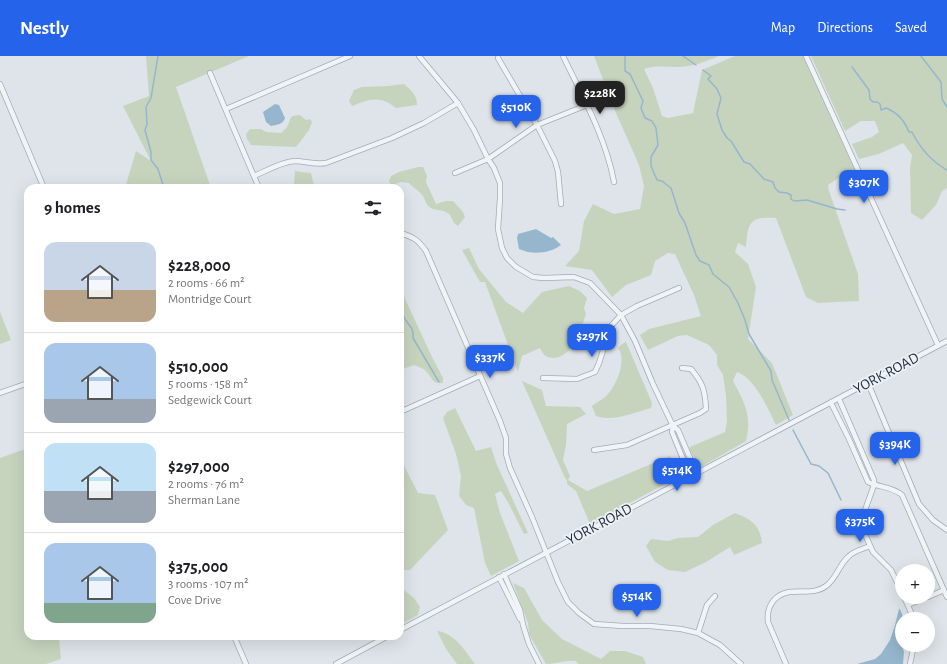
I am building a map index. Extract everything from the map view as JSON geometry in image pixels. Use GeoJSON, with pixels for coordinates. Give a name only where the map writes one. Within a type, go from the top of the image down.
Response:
{"type":"FeatureCollection","features":[{"type":"Feature","properties":{"kind":"street"},"geometry":{"type":"LineString","coordinates":[[226,109],[350,56]]}},
{"type":"Feature","properties":{"kind":"street"},"geometry":{"type":"LineString","coordinates":[[419,56],[458,103],[494,168],[500,183],[498,229],[502,248],[507,258],[516,267],[533,277],[574,277],[590,283],[621,315],[635,341],[673,426],[678,430],[696,472]]}},
{"type":"Feature","properties":{"kind":"street"},"geometry":{"type":"LineString","coordinates":[[563,56],[601,138],[614,182]]}},
{"type":"Feature","properties":{"kind":"street"},"geometry":{"type":"LineString","coordinates":[[806,56],[938,346]]}},
{"type":"Feature","properties":{"kind":"street"},"geometry":{"type":"LineString","coordinates":[[498,58],[537,125],[555,161],[559,177],[561,204]]}},
{"type":"Feature","properties":{"kind":"street"},"geometry":{"type":"LineString","coordinates":[[210,73],[257,184]]}},
{"type":"Feature","properties":{"kind":"street"},"geometry":{"type":"LineString","coordinates":[[0,84],[42,184]]}},
{"type":"Feature","properties":{"kind":"street"},"geometry":{"type":"LineString","coordinates":[[254,176],[292,161],[318,165],[326,164],[424,124],[458,103]]}},
{"type":"Feature","properties":{"kind":"street"},"geometry":{"type":"LineString","coordinates":[[455,173],[488,159],[537,125],[587,105]]}},
{"type":"Feature","properties":{"kind":"street"},"geometry":{"type":"LineString","coordinates":[[404,234],[418,241],[426,251],[500,421],[506,438],[506,454],[510,468],[532,517],[558,582],[568,602],[579,613],[594,624],[650,626],[681,629],[698,633],[720,645],[741,664]]}},
{"type":"Feature","properties":{"kind":"street"},"geometry":{"type":"LineString","coordinates":[[544,378],[577,379],[595,372],[611,326],[621,315],[637,306],[679,288]]}},
{"type":"Feature","properties":{"kind":"street","name":"YORK ROAD"},"geometry":{"type":"LineString","coordinates":[[404,628],[696,472],[839,399],[947,341]]}},
{"type":"Feature","properties":{"kind":"street"},"geometry":{"type":"LineString","coordinates":[[594,450],[627,444],[673,426],[700,414],[706,409],[705,392],[699,378],[691,369],[682,368]]}},
{"type":"Feature","properties":{"kind":"street"},"geometry":{"type":"LineString","coordinates":[[404,410],[480,376]]}},
{"type":"Feature","properties":{"kind":"street"},"geometry":{"type":"LineString","coordinates":[[868,383],[919,504],[933,520],[947,530]]}},
{"type":"Feature","properties":{"kind":"street"},"geometry":{"type":"LineString","coordinates":[[0,393],[24,384]]}},
{"type":"Feature","properties":{"kind":"street"},"geometry":{"type":"LineString","coordinates":[[839,399],[873,476],[874,485],[864,513],[862,523],[863,530],[870,546],[878,558],[891,570],[895,578]]}},
{"type":"Feature","properties":{"kind":"street"},"geometry":{"type":"LineString","coordinates":[[831,403],[868,482],[895,490],[902,495],[947,597]]}},
{"type":"Feature","properties":{"kind":"street"},"geometry":{"type":"LineString","coordinates":[[673,426],[672,432],[690,476]]}},
{"type":"Feature","properties":{"kind":"street"},"geometry":{"type":"LineString","coordinates":[[786,664],[768,622],[767,615],[770,604],[779,595],[787,592],[810,592],[826,587],[849,555],[870,546]]}},
{"type":"Feature","properties":{"kind":"street"},"geometry":{"type":"LineString","coordinates":[[504,574],[520,610],[529,644],[539,664]]}},
{"type":"Feature","properties":{"kind":"street"},"geometry":{"type":"LineString","coordinates":[[499,577],[523,625]]}},
{"type":"Feature","properties":{"kind":"street"},"geometry":{"type":"LineString","coordinates":[[935,594],[944,590]]}},
{"type":"Feature","properties":{"kind":"street"},"geometry":{"type":"LineString","coordinates":[[698,633],[707,605],[715,596]]}},
{"type":"Feature","properties":{"kind":"street"},"geometry":{"type":"LineString","coordinates":[[908,605],[911,612]]}},
{"type":"Feature","properties":{"kind":"street"},"geometry":{"type":"LineString","coordinates":[[236,640],[246,664]]}},
{"type":"Feature","properties":{"kind":"street"},"geometry":{"type":"LineString","coordinates":[[336,664],[381,640]]}},
{"type":"Feature","properties":{"kind":"street"},"geometry":{"type":"LineString","coordinates":[[910,664],[913,652]]}},
{"type":"Feature","properties":{"kind":"green space"},"geometry":{"type":"Polygon","coordinates":[[[146,56],[249,56],[176,87],[210,184],[126,184],[136,151],[151,161],[123,106],[149,96],[146,56]]]}},
{"type":"Feature","properties":{"kind":"green space"},"geometry":{"type":"Polygon","coordinates":[[[594,56],[719,56],[690,66],[644,69],[653,88],[662,116],[668,118],[693,113],[702,70],[735,56],[803,56],[861,184],[852,187],[843,175],[828,185],[858,274],[859,301],[818,303],[806,297],[776,218],[760,218],[755,220],[749,227],[746,247],[738,243],[735,252],[748,264],[756,287],[748,339],[772,363],[793,415],[776,425],[755,387],[744,375],[737,372],[733,381],[744,403],[748,417],[748,432],[746,441],[701,467],[690,451],[690,447],[725,432],[727,421],[723,375],[717,365],[717,355],[709,345],[687,335],[678,336],[648,350],[640,335],[649,329],[701,316],[694,295],[675,254],[668,253],[655,261],[651,275],[626,285],[612,297],[592,270],[565,266],[579,251],[584,221],[593,204],[614,214],[640,209],[644,186],[639,165],[616,113],[594,56]]]}},
{"type":"Feature","properties":{"kind":"green space"},"geometry":{"type":"Polygon","coordinates":[[[811,56],[947,56],[947,188],[942,191],[936,205],[922,220],[911,213],[910,168],[912,155],[903,143],[879,154],[859,159],[852,144],[872,137],[879,132],[875,121],[861,121],[845,131],[811,56]]]}},
{"type":"Feature","properties":{"kind":"green space"},"geometry":{"type":"Polygon","coordinates":[[[404,84],[415,96],[417,105],[396,108],[385,101],[369,100],[352,106],[349,101],[354,90],[362,87],[404,84]]]}},
{"type":"Feature","properties":{"kind":"green space"},"geometry":{"type":"Polygon","coordinates":[[[300,115],[306,120],[310,119],[312,122],[309,130],[296,147],[251,145],[247,139],[246,134],[250,129],[261,129],[266,132],[281,133],[287,127],[291,117],[300,115]]]}},
{"type":"Feature","properties":{"kind":"green space"},"geometry":{"type":"Polygon","coordinates":[[[423,167],[427,176],[426,182],[436,204],[446,201],[453,201],[463,212],[465,217],[458,226],[447,212],[429,207],[421,194],[409,183],[401,182],[391,184],[389,182],[391,176],[399,172],[423,167]]]}},
{"type":"Feature","properties":{"kind":"green space"},"geometry":{"type":"Polygon","coordinates":[[[295,171],[311,173],[314,184],[294,184],[295,171]]]}},
{"type":"Feature","properties":{"kind":"green space"},"geometry":{"type":"Polygon","coordinates":[[[469,248],[479,269],[506,302],[523,313],[542,292],[569,286],[580,291],[587,298],[584,308],[586,314],[581,328],[576,341],[567,352],[561,356],[552,358],[547,357],[542,353],[540,348],[522,356],[518,372],[485,282],[480,282],[462,250],[469,248]]]}},
{"type":"Feature","properties":{"kind":"green space"},"geometry":{"type":"Polygon","coordinates":[[[404,297],[443,378],[443,383],[436,383],[425,370],[414,365],[404,369],[404,297]]]}},
{"type":"Feature","properties":{"kind":"green space"},"geometry":{"type":"Polygon","coordinates":[[[0,312],[11,340],[0,344],[0,312]]]}},
{"type":"Feature","properties":{"kind":"green space"},"geometry":{"type":"Polygon","coordinates":[[[626,342],[652,403],[651,408],[616,417],[603,418],[596,416],[592,406],[606,396],[615,384],[620,372],[622,359],[618,348],[626,342]]]}},
{"type":"Feature","properties":{"kind":"green space"},"geometry":{"type":"Polygon","coordinates":[[[522,381],[542,390],[546,406],[580,407],[586,414],[567,424],[566,445],[563,460],[570,476],[568,480],[587,491],[670,456],[674,464],[674,470],[670,479],[667,483],[590,524],[576,491],[567,484],[567,480],[522,381]]]}},
{"type":"Feature","properties":{"kind":"green space"},"geometry":{"type":"Polygon","coordinates":[[[455,408],[476,451],[491,447],[497,465],[528,533],[524,534],[501,491],[495,494],[500,513],[519,561],[491,576],[485,563],[474,508],[466,505],[459,496],[461,476],[456,454],[443,418],[447,412],[455,408]]]}},
{"type":"Feature","properties":{"kind":"green space"},"geometry":{"type":"Polygon","coordinates":[[[24,449],[24,640],[59,640],[61,659],[46,664],[0,664],[0,458],[24,449]]]}},
{"type":"Feature","properties":{"kind":"green space"},"geometry":{"type":"Polygon","coordinates":[[[404,466],[418,493],[435,495],[448,530],[410,570],[404,570],[404,466]]]}},
{"type":"Feature","properties":{"kind":"green space"},"geometry":{"type":"Polygon","coordinates":[[[735,513],[750,520],[757,527],[762,543],[734,555],[730,547],[706,562],[685,572],[668,570],[655,562],[646,546],[651,539],[668,541],[678,538],[698,537],[713,525],[735,513]]]}},
{"type":"Feature","properties":{"kind":"green space"},"geometry":{"type":"Polygon","coordinates":[[[513,583],[524,588],[542,620],[562,639],[601,659],[610,651],[625,651],[643,657],[646,664],[578,664],[576,661],[572,661],[546,664],[529,634],[528,623],[513,583]]]}},
{"type":"Feature","properties":{"kind":"green space"},"geometry":{"type":"Polygon","coordinates":[[[404,590],[414,598],[420,607],[418,615],[404,623],[404,590]]]}},
{"type":"Feature","properties":{"kind":"green space"},"geometry":{"type":"Polygon","coordinates":[[[437,631],[449,635],[459,643],[475,664],[457,664],[446,649],[437,631]]]}},
{"type":"Feature","properties":{"kind":"water"},"geometry":{"type":"Polygon","coordinates":[[[275,104],[279,105],[285,118],[278,125],[271,126],[266,122],[263,112],[275,104]]]}},
{"type":"Feature","properties":{"kind":"water"},"geometry":{"type":"Polygon","coordinates":[[[536,229],[551,238],[553,237],[561,245],[550,251],[541,253],[528,252],[519,249],[517,238],[518,234],[536,229]]]}},
{"type":"Feature","properties":{"kind":"water"},"geometry":{"type":"Polygon","coordinates":[[[895,625],[895,652],[904,652],[903,664],[857,664],[875,659],[881,654],[890,640],[895,625]]]}},
{"type":"Feature","properties":{"kind":"waterway"},"geometry":{"type":"LineString","coordinates":[[158,56],[151,98],[146,107],[147,124],[145,130],[151,152],[151,160],[158,169],[163,184]]}},
{"type":"Feature","properties":{"kind":"waterway"},"geometry":{"type":"LineString","coordinates":[[625,56],[625,71],[630,74],[643,101],[641,108],[645,118],[652,121],[656,128],[658,145],[651,157],[651,166],[657,180],[662,181],[671,188],[679,213],[685,223],[696,255],[700,261],[709,265],[713,274],[729,287],[738,303],[749,334],[771,371],[772,380],[789,420]]}},
{"type":"Feature","properties":{"kind":"waterway"},"geometry":{"type":"LineString","coordinates":[[683,56],[696,65]]}},
{"type":"Feature","properties":{"kind":"waterway"},"geometry":{"type":"LineString","coordinates":[[921,56],[941,82],[942,99],[947,107]]}},
{"type":"Feature","properties":{"kind":"waterway"},"geometry":{"type":"LineString","coordinates":[[852,67],[869,90],[870,99],[873,102],[880,104],[881,110],[886,108],[894,112],[903,120],[909,132],[912,132],[926,154],[947,170]]}},
{"type":"Feature","properties":{"kind":"waterway"},"geometry":{"type":"LineString","coordinates":[[703,70],[711,76],[708,79],[717,89],[721,98],[717,114],[722,130],[744,162],[750,164],[764,179],[773,182],[775,188],[779,192],[791,195],[791,199],[794,201],[807,200],[845,210]]}},
{"type":"Feature","properties":{"kind":"waterway"},"geometry":{"type":"LineString","coordinates":[[404,317],[412,328],[413,338],[439,382]]}},
{"type":"Feature","properties":{"kind":"waterway"},"geometry":{"type":"LineString","coordinates":[[793,430],[811,464],[819,466],[828,473],[841,500]]}}]}
